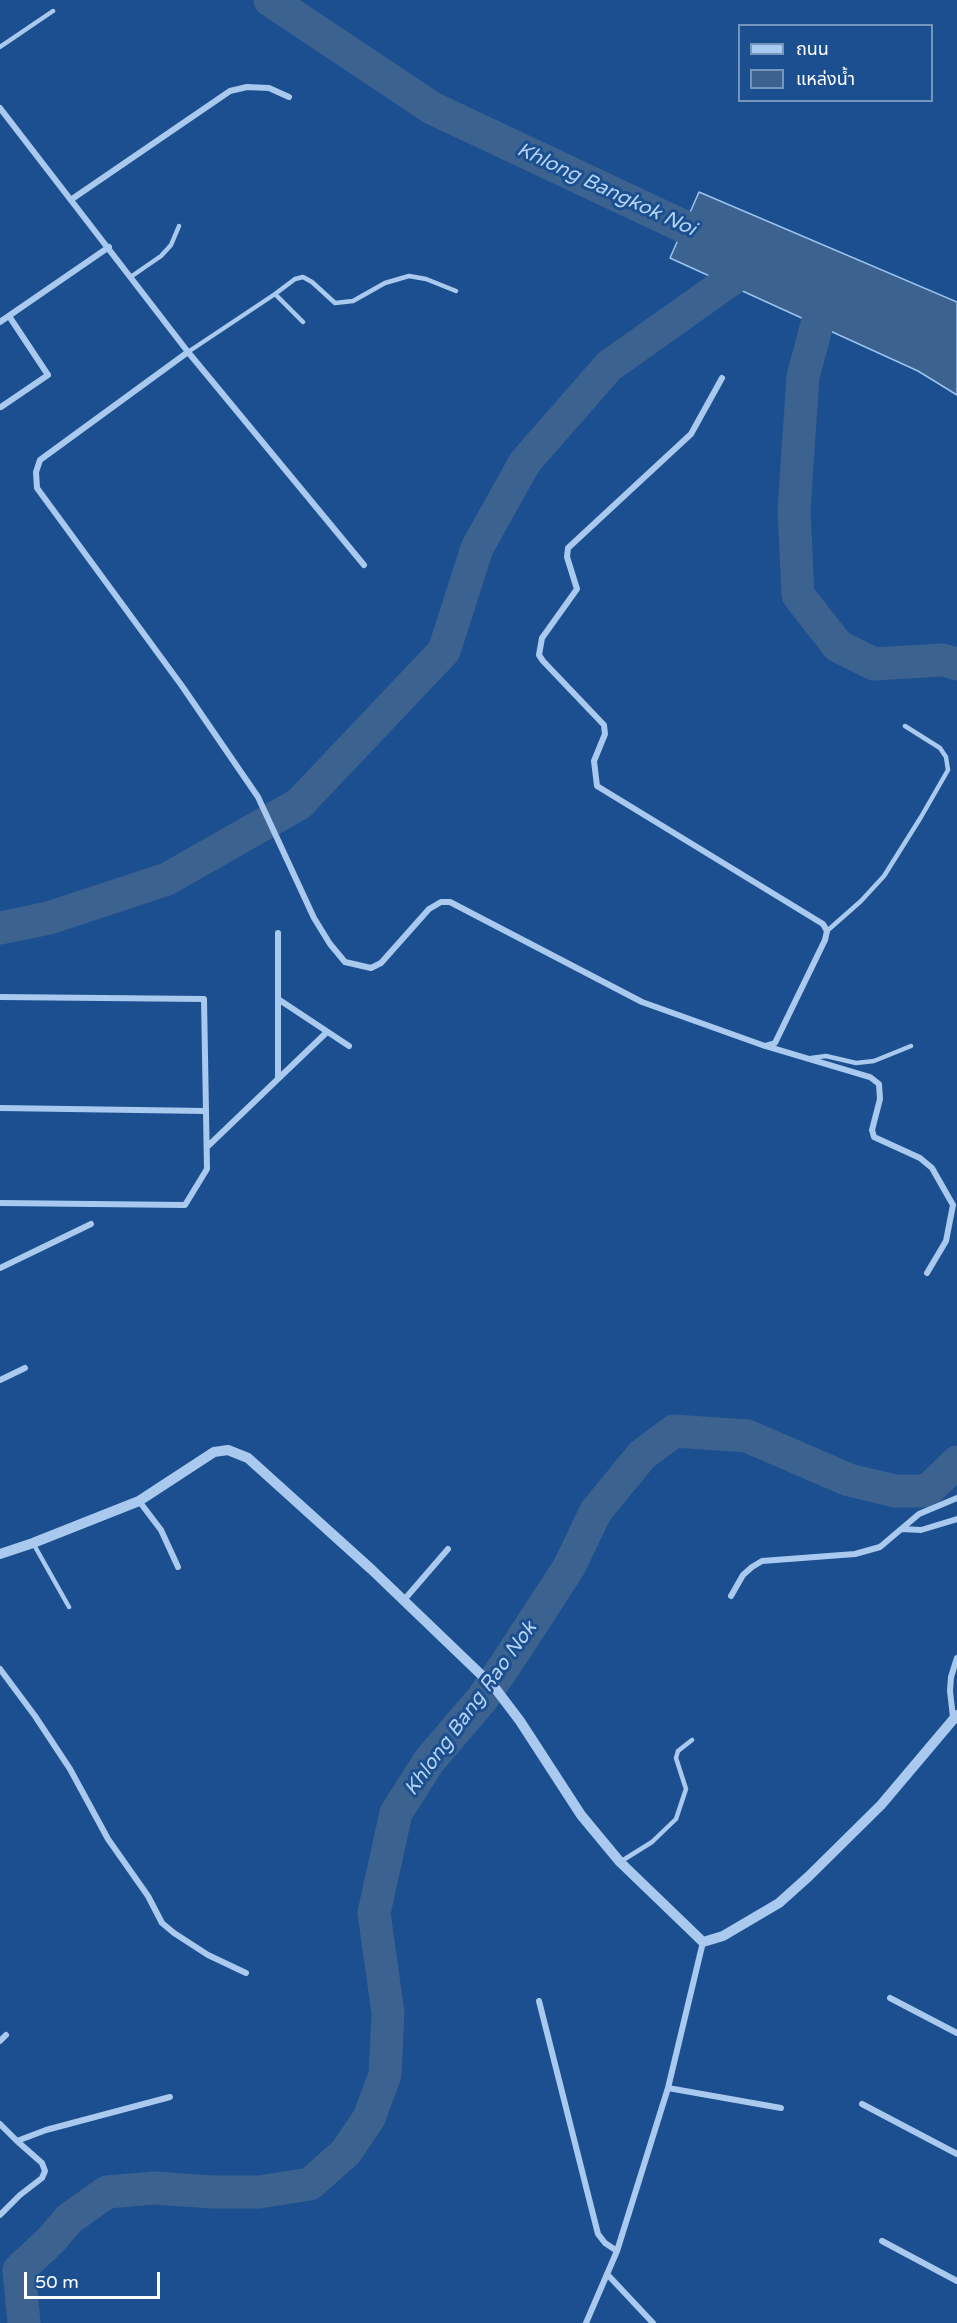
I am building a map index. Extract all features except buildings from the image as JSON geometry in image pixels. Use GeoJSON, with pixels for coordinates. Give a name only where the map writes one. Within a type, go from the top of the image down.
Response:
{"type":"FeatureCollection","features":[{"type":"Feature","properties":{"kind":"street"},"geometry":{"type":"LineString","coordinates":[[72,199],[230,91],[247,87],[269,88],[290,97]]}},
{"type":"Feature","properties":{"kind":"street"},"geometry":{"type":"LineString","coordinates":[[0,108],[132,276],[188,352],[364,565]]}},
{"type":"Feature","properties":{"kind":"street"},"geometry":{"type":"LineString","coordinates":[[0,322],[109,247]]}},
{"type":"Feature","properties":{"kind":"street"},"geometry":{"type":"LineString","coordinates":[[1,406],[48,375],[9,316]]}},
{"type":"Feature","properties":{"kind":"street"},"geometry":{"type":"LineString","coordinates":[[188,352],[40,460],[36,472],[37,488],[182,686],[258,796],[314,918],[330,944],[345,962],[371,968],[381,963],[429,909],[441,902],[450,902],[642,1002],[765,1046],[870,1077],[879,1084],[880,1099],[872,1130],[874,1137],[920,1158],[932,1168],[953,1205],[946,1240],[927,1273]]}},
{"type":"Feature","properties":{"kind":"street"},"geometry":{"type":"LineString","coordinates":[[722,378],[691,434],[568,548],[567,557],[577,588],[542,638],[539,655],[604,725],[605,734],[594,761],[597,786],[823,924],[827,931],[825,940],[775,1043],[765,1046]]}},
{"type":"Feature","properties":{"kind":"street"},"geometry":{"type":"LineString","coordinates":[[278,933],[278,1078]]}},
{"type":"Feature","properties":{"kind":"street"},"geometry":{"type":"LineString","coordinates":[[0,997],[204,999],[207,1146],[207,1169],[185,1205],[0,1203]]}},
{"type":"Feature","properties":{"kind":"street"},"geometry":{"type":"LineString","coordinates":[[278,999],[349,1046]]}},
{"type":"Feature","properties":{"kind":"street"},"geometry":{"type":"LineString","coordinates":[[207,1146],[327,1032]]}},
{"type":"Feature","properties":{"kind":"street"},"geometry":{"type":"LineString","coordinates":[[0,1108],[206,1111]]}},
{"type":"Feature","properties":{"kind":"street"},"geometry":{"type":"LineString","coordinates":[[0,1268],[91,1224]]}},
{"type":"Feature","properties":{"kind":"street"},"geometry":{"type":"LineString","coordinates":[[0,1380],[25,1368]]}},
{"type":"Feature","properties":{"kind":"street"},"geometry":{"type":"LineString","coordinates":[[0,1554],[33,1544],[139,1501],[214,1452],[228,1450],[248,1458],[404,1600],[495,1688],[520,1721],[581,1815],[621,1862],[703,1942]]}},
{"type":"Feature","properties":{"kind":"street"},"geometry":{"type":"LineString","coordinates":[[731,1596],[744,1575],[762,1561],[855,1554],[880,1547],[919,1514],[957,1498]]}},
{"type":"Feature","properties":{"kind":"street"},"geometry":{"type":"LineString","coordinates":[[139,1501],[161,1530],[171,1547],[178,1567]]}},
{"type":"Feature","properties":{"kind":"street"},"geometry":{"type":"LineString","coordinates":[[901,1529],[921,1530],[957,1519]]}},
{"type":"Feature","properties":{"kind":"street"},"geometry":{"type":"LineString","coordinates":[[404,1600],[448,1549]]}},
{"type":"Feature","properties":{"kind":"street"},"geometry":{"type":"LineString","coordinates":[[703,1942],[723,1936],[779,1904],[881,1805],[955,1716],[950,1691],[951,1677],[957,1658]]}},
{"type":"Feature","properties":{"kind":"street"},"geometry":{"type":"LineString","coordinates":[[0,1669],[70,1769],[108,1839],[148,1896],[162,1923],[208,1955],[246,1974]]}},
{"type":"Feature","properties":{"kind":"street"},"geometry":{"type":"LineString","coordinates":[[586,2323],[617,2251],[668,2088],[703,1942]]}},
{"type":"Feature","properties":{"kind":"street"},"geometry":{"type":"LineString","coordinates":[[890,1998],[957,2033]]}},
{"type":"Feature","properties":{"kind":"street"},"geometry":{"type":"LineString","coordinates":[[539,2001],[598,2234],[605,2243],[617,2251]]}},
{"type":"Feature","properties":{"kind":"street"},"geometry":{"type":"LineString","coordinates":[[0,2041],[6,2035]]}},
{"type":"Feature","properties":{"kind":"street"},"geometry":{"type":"LineString","coordinates":[[668,2088],[781,2108]]}},
{"type":"Feature","properties":{"kind":"street"},"geometry":{"type":"LineString","coordinates":[[16,2141],[46,2130],[170,2097]]}},
{"type":"Feature","properties":{"kind":"street"},"geometry":{"type":"LineString","coordinates":[[862,2104],[957,2154]]}},
{"type":"Feature","properties":{"kind":"street"},"geometry":{"type":"LineString","coordinates":[[0,2124],[42,2163],[45,2171],[42,2178],[20,2195],[0,2216]]}},
{"type":"Feature","properties":{"kind":"street"},"geometry":{"type":"LineString","coordinates":[[882,2241],[957,2281]]}},
{"type":"Feature","properties":{"kind":"street"},"geometry":{"type":"LineString","coordinates":[[607,2274],[653,2323]]}},
{"type":"Feature","properties":{"kind":"lane"},"geometry":{"type":"LineString","coordinates":[[0,47],[53,11]]}},
{"type":"Feature","properties":{"kind":"lane"},"geometry":{"type":"LineString","coordinates":[[132,276],[171,245],[179,226]]}},
{"type":"Feature","properties":{"kind":"lane"},"geometry":{"type":"LineString","coordinates":[[188,352],[294,279],[303,277],[312,282],[334,303],[353,301],[385,283],[409,276],[426,279],[456,291]]}},
{"type":"Feature","properties":{"kind":"lane"},"geometry":{"type":"LineString","coordinates":[[275,294],[303,322]]}},
{"type":"Feature","properties":{"kind":"lane"},"geometry":{"type":"LineString","coordinates":[[827,931],[861,901],[884,876],[948,770],[946,757],[940,748],[905,726]]}},
{"type":"Feature","properties":{"kind":"lane"},"geometry":{"type":"LineString","coordinates":[[808,1059],[826,1056],[856,1062],[874,1061],[911,1046]]}},
{"type":"Feature","properties":{"kind":"lane"},"geometry":{"type":"LineString","coordinates":[[33,1544],[69,1607]]}},
{"type":"Feature","properties":{"kind":"lane"},"geometry":{"type":"LineString","coordinates":[[621,1862],[652,1842],[676,1819],[686,1789],[676,1758],[678,1751],[692,1740]]}},
{"type":"Feature","properties":{"kind":"water"},"geometry":{"type":"Polygon","coordinates":[[[699,192],[957,302],[957,395],[918,371],[670,258],[699,192]]]}},
{"type":"Feature","properties":{"kind":"waterway","name":"Khlong Bangkok Noi"},"geometry":{"type":"LineString","coordinates":[[270,0],[432,108],[725,246]]}},
{"type":"Feature","properties":{"kind":"waterway"},"geometry":{"type":"LineString","coordinates":[[0,928],[49,918],[167,879],[299,804],[444,651],[477,548],[525,462],[609,366],[757,261]]}},
{"type":"Feature","properties":{"kind":"waterway","name":"Khlong Bang Rao Nok"},"geometry":{"type":"LineString","coordinates":[[825,294],[803,377],[794,510],[798,595],[838,646],[874,664],[943,660],[957,664]]}},
{"type":"Feature","properties":{"kind":"waterway","name":"Khlong Bang Rao Nok"},"geometry":{"type":"LineString","coordinates":[[24,2323],[19,2270],[51,2240],[70,2218],[107,2192],[154,2188],[259,2192],[310,2184],[346,2152],[369,2118],[385,2075],[388,2013],[374,1913],[396,1813],[429,1761],[482,1699],[569,1567],[596,1511],[642,1455],[674,1431],[747,1436],[849,1480],[895,1491],[927,1491],[957,1462]]}}]}
